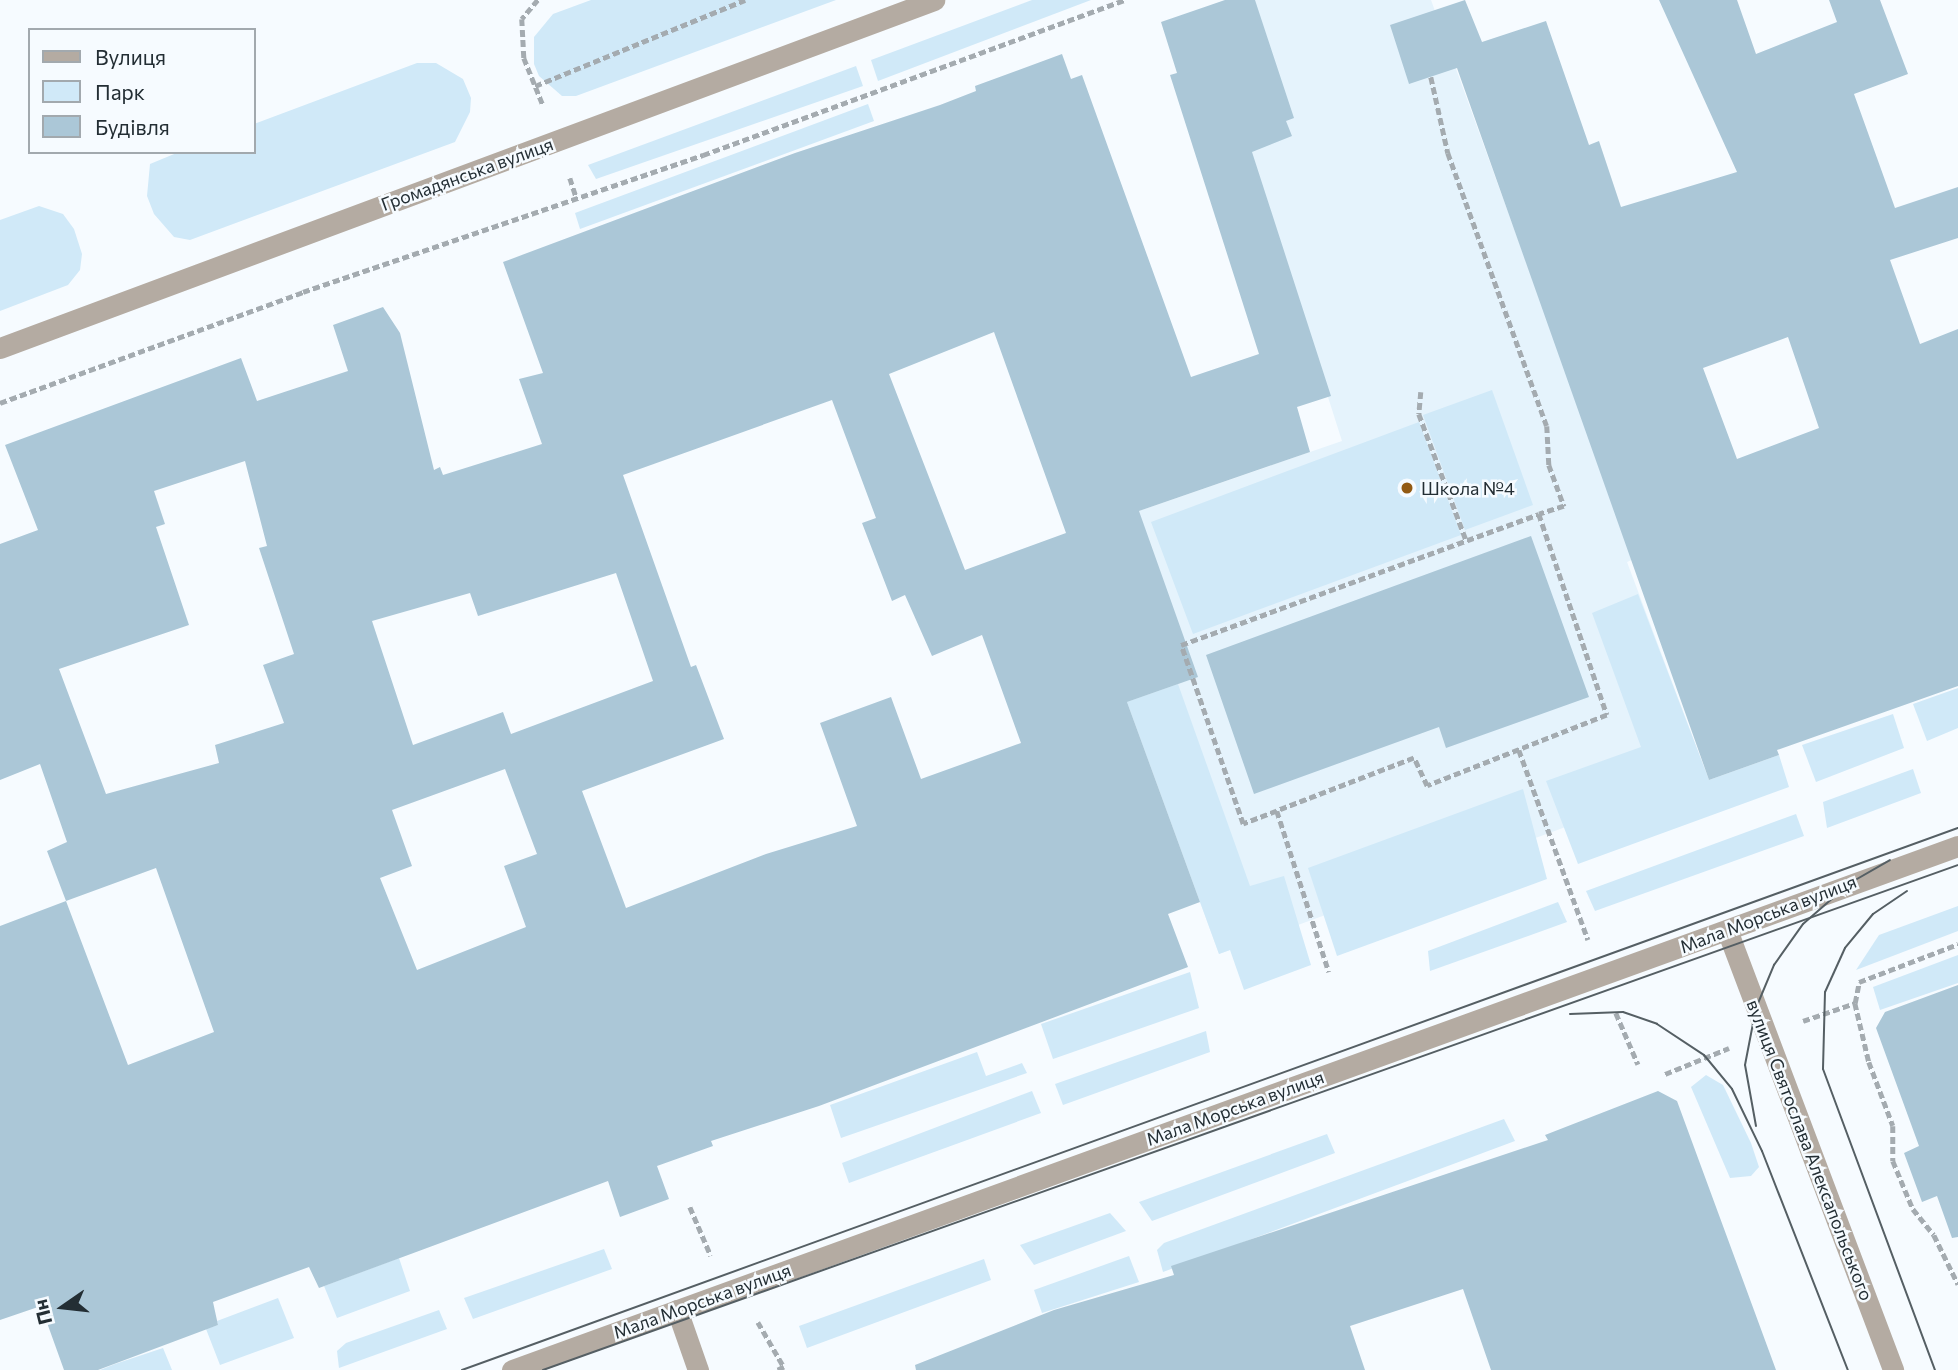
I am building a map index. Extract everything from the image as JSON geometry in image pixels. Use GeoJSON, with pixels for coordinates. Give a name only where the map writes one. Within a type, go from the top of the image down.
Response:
{"type":"FeatureCollection","features":[{"type":"Feature","properties":{"kind":"street","name":"Громадянська вулиця"},"geometry":{"type":"LineString","coordinates":[[0,348],[934,0]]}},
{"type":"Feature","properties":{"kind":"street","name":"Мала Морська вулиця"},"geometry":{"type":"LineString","coordinates":[[512,1370],[1958,846]]}},
{"type":"Feature","properties":{"kind":"street","name":"вулиця Святослава Алексапольського"},"geometry":{"type":"LineString","coordinates":[[1727,930],[1894,1370]]}},
{"type":"Feature","properties":{"kind":"street"},"geometry":{"type":"LineString","coordinates":[[677,1310],[698,1370]]}},
{"type":"Feature","properties":{"kind":"path"},"geometry":{"type":"LineString","coordinates":[[538,0],[522,19],[524,58],[558,140],[576,197]]}},
{"type":"Feature","properties":{"kind":"path"},"geometry":{"type":"LineString","coordinates":[[535,86],[745,0]]}},
{"type":"Feature","properties":{"kind":"path"},"geometry":{"type":"LineString","coordinates":[[0,403],[1125,0]]}},
{"type":"Feature","properties":{"kind":"path"},"geometry":{"type":"LineString","coordinates":[[1431,76],[1448,153],[1547,426],[1549,465],[1564,506],[1539,514],[1466,540],[1181,645],[1243,824],[1414,758],[1427,786],[1607,715],[1539,514]]}},
{"type":"Feature","properties":{"kind":"path"},"geometry":{"type":"LineString","coordinates":[[1421,392],[1419,414],[1466,540]]}},
{"type":"Feature","properties":{"kind":"path"},"geometry":{"type":"LineString","coordinates":[[1519,750],[1601,975],[1638,1063]]}},
{"type":"Feature","properties":{"kind":"path"},"geometry":{"type":"LineString","coordinates":[[1277,811],[1329,972]]}},
{"type":"Feature","properties":{"kind":"path"},"geometry":{"type":"LineString","coordinates":[[1958,944],[1859,982],[1855,1003],[1869,1062],[1893,1126],[1893,1161],[1913,1209],[1934,1235],[1958,1284]]}},
{"type":"Feature","properties":{"kind":"path"},"geometry":{"type":"LineString","coordinates":[[1665,1074],[1855,1003]]}},
{"type":"Feature","properties":{"kind":"path"},"geometry":{"type":"LineString","coordinates":[[778,1370],[784,1367]]}},
{"type":"Feature","properties":{"kind":"shaded area","name":"Школа №4"},"geometry":{"type":"Polygon","coordinates":[[[1225,0],[1431,0],[1634,559],[1627,562],[1707,775],[1219,954],[1127,702],[1139,511],[1342,441],[1204,8],[1225,0]]]}},
{"type":"Feature","properties":{"kind":"green space"},"geometry":{"type":"Polygon","coordinates":[[[591,0],[836,0],[576,96],[562,96],[539,76],[534,64],[534,37],[553,14],[591,0]]]}},
{"type":"Feature","properties":{"kind":"green space"},"geometry":{"type":"Polygon","coordinates":[[[1032,0],[1091,0],[878,81],[871,60],[1032,0]]]}},
{"type":"Feature","properties":{"kind":"green space"},"geometry":{"type":"Polygon","coordinates":[[[417,63],[436,63],[463,79],[471,98],[470,112],[455,142],[190,240],[174,237],[154,214],[147,196],[150,164],[174,154],[256,154],[256,123],[417,63]]]}},
{"type":"Feature","properties":{"kind":"green space"},"geometry":{"type":"Polygon","coordinates":[[[856,66],[863,86],[596,179],[588,165],[856,66]]]}},
{"type":"Feature","properties":{"kind":"green space"},"geometry":{"type":"Polygon","coordinates":[[[868,104],[874,121],[580,229],[575,213],[868,104]]]}},
{"type":"Feature","properties":{"kind":"green space"},"geometry":{"type":"Polygon","coordinates":[[[39,206],[63,214],[74,229],[82,254],[80,270],[68,285],[0,311],[0,220],[39,206]]]}},
{"type":"Feature","properties":{"kind":"green space"},"geometry":{"type":"Polygon","coordinates":[[[1492,390],[1533,505],[1465,530],[1423,415],[1492,390]]]}},
{"type":"Feature","properties":{"kind":"green space"},"geometry":{"type":"Polygon","coordinates":[[[1419,422],[1461,535],[1193,634],[1151,522],[1419,422]]]}},
{"type":"Feature","properties":{"kind":"green space"},"geometry":{"type":"Polygon","coordinates":[[[1638,594],[1709,780],[1779,755],[1789,787],[1578,864],[1546,781],[1641,747],[1592,613],[1638,594]]]}},
{"type":"Feature","properties":{"kind":"green space"},"geometry":{"type":"Polygon","coordinates":[[[1178,684],[1250,886],[1284,876],[1311,965],[1244,990],[1230,950],[1219,954],[1127,702],[1178,684]]]}},
{"type":"Feature","properties":{"kind":"green space"},"geometry":{"type":"Polygon","coordinates":[[[1958,688],[1958,728],[1927,741],[1913,704],[1958,688]]]}},
{"type":"Feature","properties":{"kind":"green space"},"geometry":{"type":"Polygon","coordinates":[[[1893,714],[1904,748],[1816,782],[1802,745],[1893,714]]]}},
{"type":"Feature","properties":{"kind":"green space"},"geometry":{"type":"Polygon","coordinates":[[[1913,769],[1921,793],[1827,828],[1823,802],[1913,769]]]}},
{"type":"Feature","properties":{"kind":"green space"},"geometry":{"type":"Polygon","coordinates":[[[1523,789],[1547,879],[1337,956],[1308,868],[1523,789]]]}},
{"type":"Feature","properties":{"kind":"green space"},"geometry":{"type":"Polygon","coordinates":[[[1796,814],[1804,836],[1595,911],[1586,891],[1796,814]]]}},
{"type":"Feature","properties":{"kind":"green space"},"geometry":{"type":"Polygon","coordinates":[[[1558,902],[1567,922],[1430,971],[1428,951],[1558,902]]]}},
{"type":"Feature","properties":{"kind":"green space"},"geometry":{"type":"Polygon","coordinates":[[[1958,906],[1958,931],[1856,970],[1879,935],[1958,906]]]}},
{"type":"Feature","properties":{"kind":"green space"},"geometry":{"type":"Polygon","coordinates":[[[1958,955],[1958,983],[1880,1010],[1873,987],[1958,955]]]}},
{"type":"Feature","properties":{"kind":"green space"},"geometry":{"type":"Polygon","coordinates":[[[1190,972],[1199,1008],[1053,1059],[1041,1024],[1190,972]]]}},
{"type":"Feature","properties":{"kind":"green space"},"geometry":{"type":"Polygon","coordinates":[[[1206,1031],[1210,1052],[1063,1105],[1055,1084],[1206,1031]]]}},
{"type":"Feature","properties":{"kind":"green space"},"geometry":{"type":"Polygon","coordinates":[[[977,1052],[986,1076],[1022,1063],[1027,1073],[841,1138],[830,1105],[977,1052]]]}},
{"type":"Feature","properties":{"kind":"green space"},"geometry":{"type":"Polygon","coordinates":[[[1706,1075],[1723,1085],[1751,1143],[1759,1167],[1751,1176],[1730,1178],[1691,1087],[1706,1075]]]}},
{"type":"Feature","properties":{"kind":"green space"},"geometry":{"type":"Polygon","coordinates":[[[1032,1091],[1041,1113],[849,1183],[842,1163],[1032,1091]]]}},
{"type":"Feature","properties":{"kind":"green space"},"geometry":{"type":"Polygon","coordinates":[[[1504,1119],[1515,1141],[1163,1272],[1157,1250],[1164,1243],[1504,1119]]]}},
{"type":"Feature","properties":{"kind":"green space"},"geometry":{"type":"Polygon","coordinates":[[[1327,1134],[1335,1153],[1152,1221],[1139,1202],[1327,1134]]]}},
{"type":"Feature","properties":{"kind":"green space"},"geometry":{"type":"Polygon","coordinates":[[[1110,1213],[1126,1231],[1034,1265],[1020,1245],[1110,1213]]]}},
{"type":"Feature","properties":{"kind":"green space"},"geometry":{"type":"Polygon","coordinates":[[[604,1249],[612,1269],[473,1319],[464,1298],[604,1249]]]}},
{"type":"Feature","properties":{"kind":"green space"},"geometry":{"type":"Polygon","coordinates":[[[1129,1256],[1139,1282],[1042,1313],[1034,1290],[1129,1256]]]}},
{"type":"Feature","properties":{"kind":"green space"},"geometry":{"type":"Polygon","coordinates":[[[399,1258],[410,1291],[337,1318],[324,1286],[399,1258]]]}},
{"type":"Feature","properties":{"kind":"green space"},"geometry":{"type":"Polygon","coordinates":[[[984,1259],[991,1280],[807,1348],[799,1326],[984,1259]]]}},
{"type":"Feature","properties":{"kind":"green space"},"geometry":{"type":"Polygon","coordinates":[[[278,1298],[294,1338],[220,1365],[206,1329],[218,1325],[217,1321],[278,1298]]]}},
{"type":"Feature","properties":{"kind":"green space"},"geometry":{"type":"Polygon","coordinates":[[[439,1310],[447,1329],[339,1368],[337,1351],[346,1343],[439,1310]]]}},
{"type":"Feature","properties":{"kind":"green space"},"geometry":{"type":"Polygon","coordinates":[[[163,1348],[172,1370],[100,1370],[115,1364],[163,1348]]]}},
{"type":"Feature","properties":{"kind":"building"},"geometry":{"type":"Polygon","coordinates":[[[1225,0],[1255,0],[1294,118],[1286,121],[1292,136],[1252,152],[1331,396],[1297,407],[1310,452],[1139,511],[1198,677],[1127,702],[1200,902],[1168,914],[1188,967],[819,1106],[711,1141],[713,1146],[657,1166],[669,1199],[620,1217],[608,1181],[319,1288],[309,1267],[213,1302],[218,1325],[98,1370],[64,1370],[41,1306],[0,1320],[0,926],[66,901],[47,851],[67,842],[40,764],[0,780],[0,544],[38,530],[5,445],[241,358],[257,401],[348,371],[333,325],[383,307],[400,333],[434,470],[440,467],[443,475],[542,444],[519,379],[543,373],[503,262],[795,153],[940,105],[976,91],[975,86],[1062,54],[1071,79],[1082,75],[1191,377],[1259,354],[1170,75],[1177,73],[1161,22],[1225,0]],[[994,332],[889,374],[965,570],[1066,533],[994,332]],[[832,400],[623,475],[691,667],[696,665],[724,739],[582,791],[626,908],[766,854],[857,826],[820,723],[891,697],[921,779],[1021,743],[982,635],[932,656],[905,595],[892,601],[862,523],[876,518],[832,400]],[[245,461],[154,491],[165,524],[156,527],[189,625],[59,669],[106,794],[219,763],[215,745],[284,723],[263,665],[294,654],[259,548],[267,546],[245,461]],[[616,573],[478,616],[470,593],[372,621],[413,745],[503,712],[511,734],[653,681],[616,573]],[[505,769],[392,810],[412,866],[380,878],[417,970],[526,927],[504,866],[537,854],[505,769]],[[156,868],[66,901],[128,1065],[214,1032],[156,868]]]}},
{"type":"Feature","properties":{"kind":"building"},"geometry":{"type":"Polygon","coordinates":[[[1465,0],[1482,42],[1546,21],[1589,145],[1599,141],[1621,207],[1737,172],[1659,0],[1737,0],[1756,54],[1837,22],[1829,0],[1880,0],[1908,74],[1854,94],[1895,208],[1958,187],[1958,238],[1890,260],[1920,344],[1958,329],[1958,686],[1777,750],[1779,755],[1709,780],[1457,68],[1409,84],[1390,25],[1465,0]],[[1788,337],[1703,368],[1737,459],[1819,428],[1788,337]]]}},
{"type":"Feature","properties":{"kind":"building"},"geometry":{"type":"Polygon","coordinates":[[[1531,536],[1589,697],[1446,748],[1439,727],[1254,794],[1206,655],[1531,536]]]}},
{"type":"Feature","properties":{"kind":"building"},"geometry":{"type":"Polygon","coordinates":[[[1958,985],[1958,1237],[1952,1238],[1937,1196],[1922,1202],[1904,1153],[1919,1146],[1876,1028],[1885,1012],[1958,985]]]}},
{"type":"Feature","properties":{"kind":"building"},"geometry":{"type":"Polygon","coordinates":[[[1658,1091],[1677,1101],[1776,1370],[1491,1370],[1463,1289],[1350,1326],[1365,1370],[916,1370],[915,1365],[1054,1310],[1174,1275],[1171,1266],[1548,1140],[1545,1135],[1658,1091]]]}},
{"type":"Feature","properties":{"kind":"tram line"},"geometry":{"type":"LineString","coordinates":[[462,1370],[1958,828]]}},
{"type":"Feature","properties":{"kind":"tram line"},"geometry":{"type":"LineString","coordinates":[[1756,1126],[1745,1065],[1756,1008],[1774,965],[1803,924],[1850,883],[1890,860]]}},
{"type":"Feature","properties":{"kind":"tram line"},"geometry":{"type":"LineString","coordinates":[[543,1370],[1958,865]]}},
{"type":"Feature","properties":{"kind":"tram line"},"geometry":{"type":"LineString","coordinates":[[1907,891],[1873,914],[1845,948],[1825,992],[1823,1069],[1935,1370]]}},
{"type":"Feature","properties":{"kind":"tram line"},"geometry":{"type":"LineString","coordinates":[[1570,1014],[1623,1012],[1657,1024],[1704,1055],[1732,1089],[1762,1151],[1848,1370]]}},
{"type":"Feature","properties":{"kind":"place","name":"Школа №4"},"geometry":{"type":"Point","coordinates":[1407,488]}}]}
